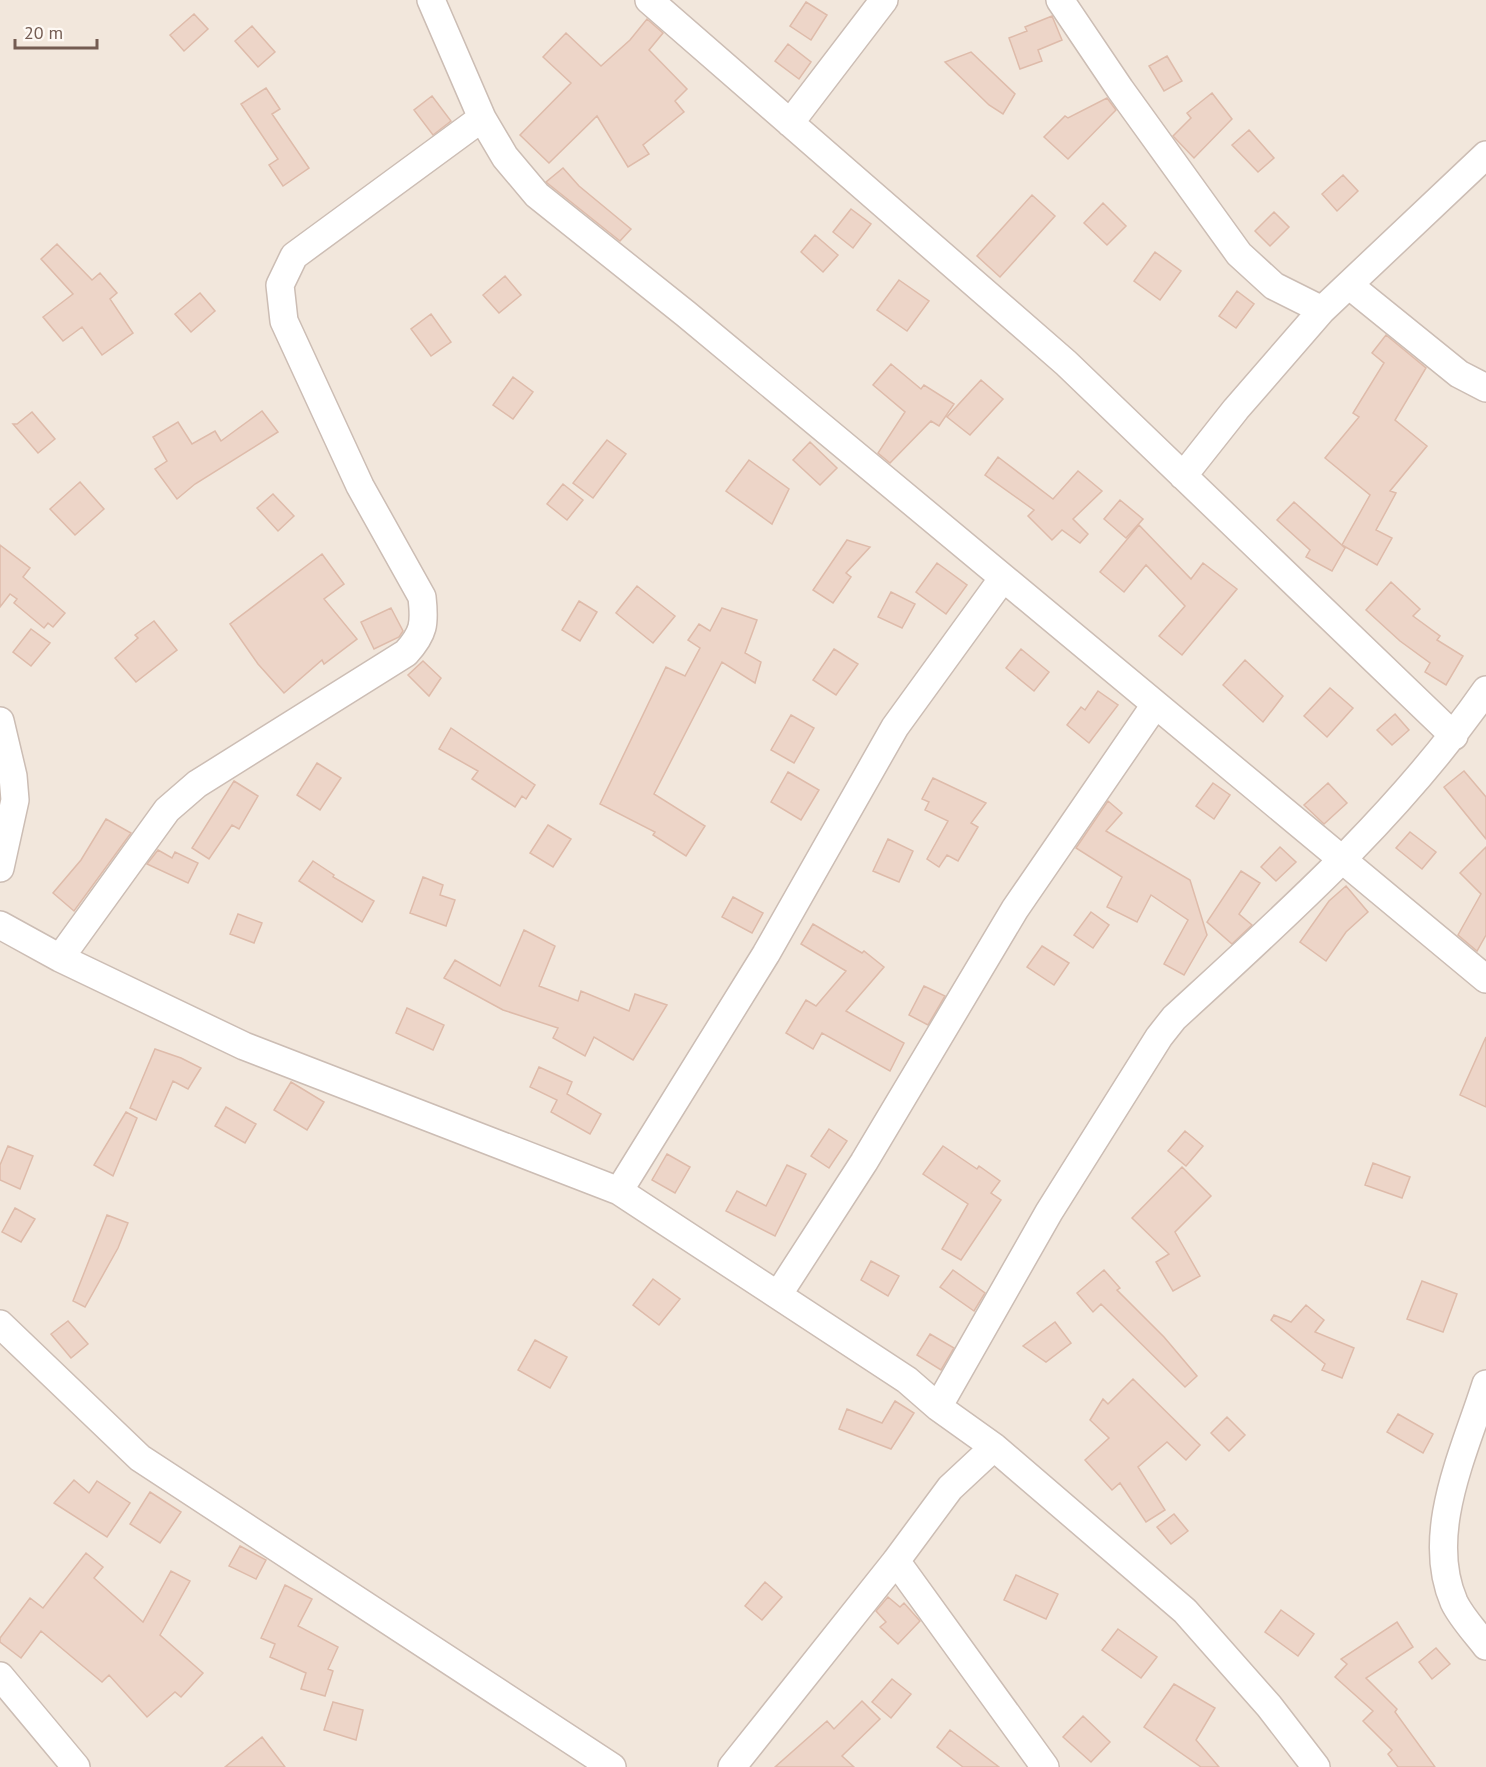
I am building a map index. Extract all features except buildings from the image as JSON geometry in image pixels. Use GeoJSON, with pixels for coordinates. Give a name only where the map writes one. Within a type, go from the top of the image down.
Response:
{"type":"FeatureCollection","features":[{"type":"Feature","properties":{"kind":"street"},"geometry":{"type":"LineString","coordinates":[[431,0],[482,118],[505,157],[537,195],[695,321],[1486,979]]}},
{"type":"Feature","properties":{"kind":"street"},"geometry":{"type":"LineString","coordinates":[[649,0],[1066,363],[1454,736]]}},
{"type":"Feature","properties":{"kind":"street"},"geometry":{"type":"LineString","coordinates":[[790,123],[884,0]]}},
{"type":"Feature","properties":{"kind":"street"},"geometry":{"type":"LineString","coordinates":[[1060,0],[1120,89],[1239,254],[1274,286],[1322,310]]}},
{"type":"Feature","properties":{"kind":"street"},"geometry":{"type":"LineString","coordinates":[[60,958],[167,810],[197,784],[406,653],[421,636],[424,615],[422,597],[360,486],[284,321],[280,285],[294,256],[482,118]]}},
{"type":"Feature","properties":{"kind":"street"},"geometry":{"type":"LineString","coordinates":[[1183,476],[1236,409],[1322,310],[1486,155]]}},
{"type":"Feature","properties":{"kind":"street"},"geometry":{"type":"LineString","coordinates":[[1349,285],[1459,374],[1486,388]]}},
{"type":"Feature","properties":{"kind":"street"},"geometry":{"type":"LineString","coordinates":[[619,1191],[766,954],[895,727],[1003,578]]}},
{"type":"Feature","properties":{"kind":"street"},"geometry":{"type":"LineString","coordinates":[[938,1407],[1049,1212],[1159,1037],[1174,1018],[1342,861],[1454,736],[1486,690]]}},
{"type":"Feature","properties":{"kind":"street"},"geometry":{"type":"LineString","coordinates":[[778,1295],[864,1162],[1015,909],[1155,705]]}},
{"type":"Feature","properties":{"kind":"street"},"geometry":{"type":"LineString","coordinates":[[0,721],[13,776],[15,801],[0,868]]}},
{"type":"Feature","properties":{"kind":"street"},"geometry":{"type":"LineString","coordinates":[[0,926],[60,958],[244,1046],[619,1191],[907,1380],[938,1407],[994,1447],[1185,1611],[1269,1706],[1316,1767]]}},
{"type":"Feature","properties":{"kind":"street"},"geometry":{"type":"LineString","coordinates":[[0,1324],[140,1458],[612,1767]]}},
{"type":"Feature","properties":{"kind":"street"},"geometry":{"type":"LineString","coordinates":[[1486,1384],[1448,1507],[1442,1562],[1454,1603],[1486,1646]]}},
{"type":"Feature","properties":{"kind":"street"},"geometry":{"type":"LineString","coordinates":[[732,1767],[950,1488],[994,1447]]}},
{"type":"Feature","properties":{"kind":"street"},"geometry":{"type":"LineString","coordinates":[[896,1560],[1045,1767]]}},
{"type":"Feature","properties":{"kind":"street"},"geometry":{"type":"LineString","coordinates":[[0,1676],[76,1767]]}},
{"type":"Feature","properties":{"kind":"shaded area"},"geometry":{"type":"Polygon","coordinates":[[[0,0],[1486,0],[1486,1767],[0,1767],[0,0]]]}}]}
